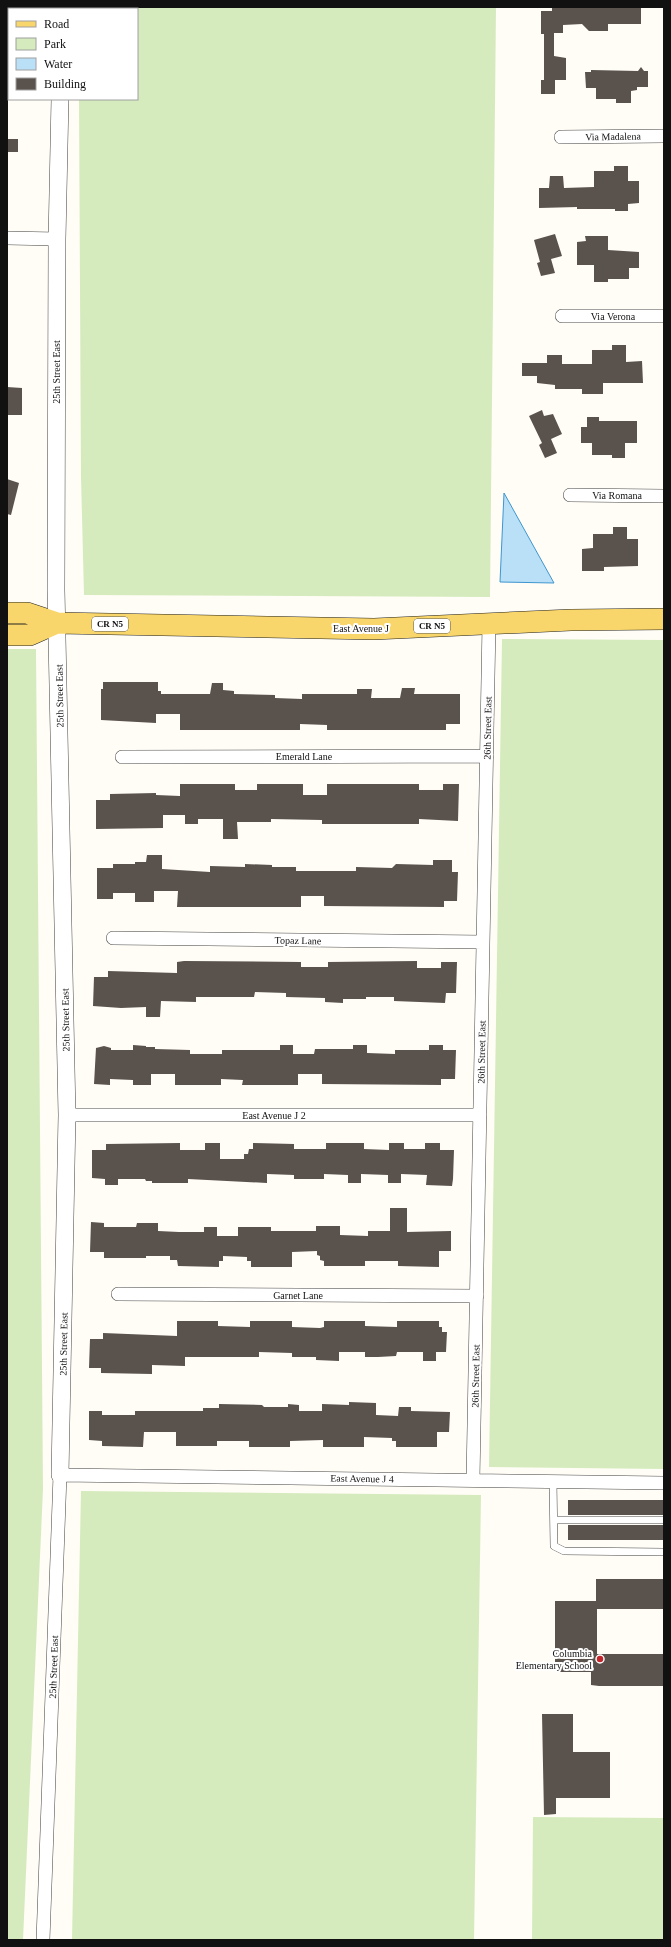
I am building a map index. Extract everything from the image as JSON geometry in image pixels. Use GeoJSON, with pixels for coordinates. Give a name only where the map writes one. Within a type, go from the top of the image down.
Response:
{"type":"FeatureCollection","features":[{"type":"Feature","properties":{"kind":"main road","name":"East Avenue J"},"geometry":{"type":"LineString","coordinates":[[7,613],[27,613],[57,623],[374,629],[664,619]]}},
{"type":"Feature","properties":{"kind":"main road","name":"East Avenue J"},"geometry":{"type":"LineString","coordinates":[[7,635],[30,635],[57,623]]}},
{"type":"Feature","properties":{"kind":"street","name":"25th Street East"},"geometry":{"type":"LineString","coordinates":[[43,1940],[60,1475],[67,1115],[57,623],[56,238],[60,100]]}},
{"type":"Feature","properties":{"kind":"street","name":"Via Madalena"},"geometry":{"type":"LineString","coordinates":[[561,137],[664,136]]}},
{"type":"Feature","properties":{"kind":"street"},"geometry":{"type":"LineString","coordinates":[[7,238],[56,238]]}},
{"type":"Feature","properties":{"kind":"street","name":"Via Verona"},"geometry":{"type":"LineString","coordinates":[[562,316],[664,316]]}},
{"type":"Feature","properties":{"kind":"street","name":"Via Romana"},"geometry":{"type":"LineString","coordinates":[[570,495],[664,496]]}},
{"type":"Feature","properties":{"kind":"street","name":"26th Street East"},"geometry":{"type":"LineString","coordinates":[[473,1479],[489,624]]}},
{"type":"Feature","properties":{"kind":"street","name":"Emerald Lane"},"geometry":{"type":"LineString","coordinates":[[122,757],[487,756]]}},
{"type":"Feature","properties":{"kind":"street","name":"Topaz Lane"},"geometry":{"type":"LineString","coordinates":[[113,938],[483,942]]}},
{"type":"Feature","properties":{"kind":"street","name":"East Avenue J 2"},"geometry":{"type":"LineString","coordinates":[[67,1115],[480,1115]]}},
{"type":"Feature","properties":{"kind":"street","name":"Garnet Lane"},"geometry":{"type":"LineString","coordinates":[[118,1294],[477,1296]]}},
{"type":"Feature","properties":{"kind":"street","name":"East Avenue J 4"},"geometry":{"type":"LineString","coordinates":[[60,1475],[473,1479],[664,1484]]}},
{"type":"Feature","properties":{"kind":"lane"},"geometry":{"type":"LineString","coordinates":[[553,1481],[554,1546],[564,1551],[664,1552]]}},
{"type":"Feature","properties":{"kind":"lane"},"geometry":{"type":"LineString","coordinates":[[554,1520],[664,1520]]}},
{"type":"Feature","properties":{"kind":"green space"},"geometry":{"type":"Polygon","coordinates":[[[496,7],[490,597],[84,595],[81,477],[79,100],[138,100],[138,8],[79,8],[496,7]]]}},
{"type":"Feature","properties":{"kind":"green space"},"geometry":{"type":"Polygon","coordinates":[[[502,639],[664,640],[664,1469],[489,1467],[502,639]]]}},
{"type":"Feature","properties":{"kind":"green space"},"geometry":{"type":"Polygon","coordinates":[[[7,649],[36,649],[43,1489],[23,1940],[7,1940],[7,649]]]}},
{"type":"Feature","properties":{"kind":"green space"},"geometry":{"type":"Polygon","coordinates":[[[81,1491],[481,1495],[474,1940],[72,1940],[81,1491]]]}},
{"type":"Feature","properties":{"kind":"green space"},"geometry":{"type":"Polygon","coordinates":[[[533,1817],[664,1818],[664,1940],[532,1940],[533,1817]]]}},
{"type":"Feature","properties":{"kind":"water"},"geometry":{"type":"Polygon","coordinates":[[[504,493],[554,583],[500,582],[504,493]]]}},
{"type":"Feature","properties":{"kind":"building"},"geometry":{"type":"Polygon","coordinates":[[[552,7],[641,7],[641,24],[608,24],[608,31],[589,31],[582,24],[563,25],[563,33],[554,33],[554,56],[566,58],[566,80],[555,80],[555,94],[541,94],[541,80],[544,80],[544,34],[541,34],[541,11],[552,11],[552,7]]]}},
{"type":"Feature","properties":{"kind":"building"},"geometry":{"type":"Polygon","coordinates":[[[641,67],[644,71],[648,71],[648,87],[637,87],[637,90],[631,91],[631,103],[616,103],[616,99],[596,99],[596,88],[586,88],[585,72],[591,72],[591,70],[638,71],[641,67]]]}},
{"type":"Feature","properties":{"kind":"building"},"geometry":{"type":"Polygon","coordinates":[[[7,139],[18,139],[18,152],[7,152],[7,139]]]}},
{"type":"Feature","properties":{"kind":"building"},"geometry":{"type":"Polygon","coordinates":[[[614,166],[628,166],[628,181],[639,181],[639,203],[628,204],[628,211],[615,211],[615,209],[577,209],[577,207],[539,208],[539,188],[549,188],[550,176],[563,176],[564,188],[594,187],[594,171],[614,171],[614,166]]]}},
{"type":"Feature","properties":{"kind":"building"},"geometry":{"type":"Polygon","coordinates":[[[555,234],[562,256],[551,259],[555,273],[541,276],[537,263],[540,262],[534,240],[555,234]]]}},
{"type":"Feature","properties":{"kind":"building"},"geometry":{"type":"Polygon","coordinates":[[[585,236],[608,236],[608,250],[639,252],[639,268],[629,268],[629,279],[608,279],[608,282],[594,282],[594,265],[577,265],[577,242],[586,241],[585,236]]]}},
{"type":"Feature","properties":{"kind":"building"},"geometry":{"type":"Polygon","coordinates":[[[612,345],[626,345],[626,362],[642,361],[643,383],[603,383],[603,394],[582,394],[582,389],[555,389],[555,385],[537,383],[537,376],[522,376],[522,363],[547,363],[547,355],[562,355],[562,364],[592,364],[592,350],[612,350],[612,345]]]}},
{"type":"Feature","properties":{"kind":"building"},"geometry":{"type":"Polygon","coordinates":[[[7,387],[22,388],[22,415],[7,415],[7,387]]]}},
{"type":"Feature","properties":{"kind":"building"},"geometry":{"type":"Polygon","coordinates":[[[542,410],[544,416],[553,414],[562,434],[551,439],[557,453],[545,458],[539,445],[542,443],[529,416],[542,410]]]}},
{"type":"Feature","properties":{"kind":"building"},"geometry":{"type":"Polygon","coordinates":[[[587,417],[599,417],[599,421],[637,421],[637,443],[625,443],[625,458],[612,458],[612,455],[592,455],[592,443],[581,443],[581,427],[587,427],[587,417]]]}},
{"type":"Feature","properties":{"kind":"building"},"geometry":{"type":"Polygon","coordinates":[[[7,479],[19,483],[11,515],[7,514],[7,479]]]}},
{"type":"Feature","properties":{"kind":"building"},"geometry":{"type":"Polygon","coordinates":[[[613,527],[627,527],[627,539],[638,539],[638,566],[604,567],[604,571],[582,571],[582,549],[593,548],[593,534],[613,534],[613,527]]]}},
{"type":"Feature","properties":{"kind":"building"},"geometry":{"type":"Polygon","coordinates":[[[103,682],[158,682],[158,691],[161,691],[161,694],[210,694],[212,683],[223,683],[223,690],[234,691],[234,694],[275,695],[275,698],[302,699],[302,694],[357,694],[357,689],[372,689],[371,698],[400,698],[402,688],[415,688],[414,694],[460,694],[460,724],[446,724],[446,730],[327,730],[327,725],[300,724],[300,730],[180,730],[180,714],[156,714],[156,723],[101,720],[101,689],[103,689],[103,682]]]}},
{"type":"Feature","properties":{"kind":"building"},"geometry":{"type":"Polygon","coordinates":[[[180,784],[235,784],[235,790],[257,790],[257,784],[303,784],[303,795],[327,795],[327,784],[419,784],[419,790],[443,790],[443,784],[459,784],[458,821],[419,819],[419,824],[322,824],[322,820],[271,819],[271,822],[237,822],[238,839],[223,839],[223,819],[198,819],[198,824],[185,824],[185,815],[163,815],[163,828],[96,829],[96,800],[110,800],[110,794],[156,793],[156,795],[180,796],[180,784]]]}},
{"type":"Feature","properties":{"kind":"building"},"geometry":{"type":"Polygon","coordinates":[[[147,855],[162,855],[162,869],[210,872],[210,866],[245,867],[245,864],[272,865],[272,867],[296,867],[296,871],[356,871],[356,867],[392,868],[396,864],[433,865],[433,860],[452,860],[452,872],[458,872],[457,901],[444,901],[444,907],[324,906],[324,896],[301,896],[301,907],[177,907],[178,891],[154,891],[154,902],[135,902],[135,893],[113,893],[113,899],[97,899],[97,868],[113,868],[113,864],[135,864],[135,862],[146,862],[147,855]]]}},
{"type":"Feature","properties":{"kind":"building"},"geometry":{"type":"Polygon","coordinates":[[[417,961],[417,968],[441,968],[441,962],[457,962],[456,993],[446,993],[445,1003],[394,1001],[394,997],[366,997],[366,999],[343,999],[343,1003],[325,1002],[325,998],[286,997],[286,993],[255,992],[254,997],[196,997],[196,1002],[161,1001],[160,1017],[146,1017],[146,1007],[121,1008],[93,1006],[94,977],[108,977],[108,971],[177,973],[177,962],[301,962],[301,967],[328,967],[328,962],[417,961]]]}},
{"type":"Feature","properties":{"kind":"building"},"geometry":{"type":"Polygon","coordinates":[[[133,1045],[155,1047],[155,1049],[190,1050],[190,1054],[222,1054],[222,1050],[280,1050],[280,1045],[293,1045],[293,1054],[314,1054],[315,1049],[353,1049],[353,1045],[367,1045],[367,1053],[395,1054],[395,1050],[429,1050],[429,1045],[443,1045],[443,1050],[456,1050],[455,1079],[441,1079],[441,1085],[322,1084],[322,1074],[298,1074],[298,1085],[242,1085],[243,1080],[221,1079],[221,1085],[175,1085],[175,1074],[151,1074],[151,1085],[133,1085],[133,1080],[110,1079],[110,1085],[94,1084],[96,1048],[104,1046],[111,1048],[111,1050],[133,1050],[133,1045]]]}},
{"type":"Feature","properties":{"kind":"building"},"geometry":{"type":"Polygon","coordinates":[[[180,1143],[180,1150],[205,1150],[205,1143],[220,1143],[220,1159],[244,1159],[244,1154],[248,1154],[249,1149],[253,1149],[253,1143],[294,1144],[294,1149],[326,1149],[326,1143],[364,1143],[364,1149],[389,1150],[389,1143],[404,1143],[404,1149],[425,1149],[425,1143],[440,1143],[440,1150],[454,1150],[452,1186],[426,1185],[427,1175],[401,1174],[401,1183],[388,1183],[388,1175],[361,1174],[361,1183],[348,1183],[348,1175],[324,1174],[324,1179],[294,1179],[294,1175],[267,1174],[267,1183],[188,1179],[188,1183],[152,1183],[152,1181],[146,1181],[145,1179],[118,1179],[118,1185],[105,1185],[105,1179],[92,1178],[92,1150],[106,1150],[106,1144],[180,1143]]]}},
{"type":"Feature","properties":{"kind":"building"},"geometry":{"type":"Polygon","coordinates":[[[390,1208],[407,1208],[407,1232],[451,1231],[451,1251],[439,1251],[439,1267],[398,1266],[398,1261],[365,1261],[365,1266],[324,1266],[324,1261],[320,1260],[320,1256],[317,1255],[317,1251],[292,1252],[292,1267],[251,1267],[251,1261],[247,1261],[247,1257],[223,1256],[223,1261],[219,1261],[219,1267],[178,1266],[177,1260],[170,1260],[170,1256],[146,1256],[146,1258],[104,1258],[104,1252],[90,1252],[91,1222],[104,1223],[104,1227],[136,1227],[137,1223],[158,1223],[158,1231],[179,1232],[204,1232],[204,1227],[217,1227],[217,1236],[238,1236],[238,1227],[271,1227],[271,1231],[316,1231],[316,1226],[340,1226],[340,1235],[368,1236],[368,1231],[390,1231],[390,1208]]]}},
{"type":"Feature","properties":{"kind":"building"},"geometry":{"type":"Polygon","coordinates":[[[177,1321],[218,1321],[218,1326],[250,1327],[250,1321],[292,1321],[292,1327],[320,1328],[324,1327],[324,1321],[365,1321],[365,1326],[397,1327],[397,1321],[439,1321],[439,1327],[442,1327],[442,1332],[447,1332],[446,1352],[436,1352],[436,1361],[423,1361],[423,1352],[397,1352],[396,1356],[365,1357],[365,1352],[339,1352],[339,1361],[316,1360],[316,1357],[292,1357],[292,1353],[259,1352],[259,1357],[185,1357],[185,1366],[152,1365],[152,1374],[101,1373],[101,1368],[89,1368],[90,1339],[103,1339],[103,1333],[177,1336],[177,1321]]]}},
{"type":"Feature","properties":{"kind":"building"},"geometry":{"type":"Polygon","coordinates":[[[349,1402],[376,1403],[376,1415],[398,1416],[399,1407],[411,1407],[411,1411],[450,1412],[449,1432],[437,1432],[437,1447],[396,1447],[396,1441],[392,1441],[392,1438],[364,1437],[364,1447],[323,1447],[323,1440],[290,1441],[290,1447],[249,1447],[249,1441],[217,1441],[217,1446],[176,1446],[176,1432],[144,1432],[143,1447],[102,1446],[102,1441],[89,1440],[89,1411],[102,1411],[102,1415],[135,1415],[135,1411],[203,1411],[203,1408],[219,1408],[219,1404],[288,1407],[288,1404],[299,1405],[299,1411],[322,1411],[322,1404],[349,1405],[349,1402]]]}},
{"type":"Feature","properties":{"kind":"building"},"geometry":{"type":"Polygon","coordinates":[[[568,1500],[664,1500],[664,1515],[568,1515],[568,1500]]]}},
{"type":"Feature","properties":{"kind":"building"},"geometry":{"type":"Polygon","coordinates":[[[568,1525],[664,1525],[664,1540],[568,1540],[568,1525]]]}},
{"type":"Feature","properties":{"kind":"building"},"geometry":{"type":"Polygon","coordinates":[[[596,1579],[664,1579],[664,1609],[597,1609],[597,1654],[664,1654],[664,1686],[591,1685],[591,1672],[556,1672],[555,1601],[596,1601],[596,1579]]]}},
{"type":"Feature","properties":{"kind":"building"},"geometry":{"type":"Polygon","coordinates":[[[542,1714],[573,1714],[573,1752],[610,1752],[610,1798],[556,1798],[556,1814],[544,1815],[542,1714]]]}},
{"type":"Feature","properties":{"kind":"place","name":"Columbia Elementary School"},"geometry":{"type":"Point","coordinates":[600,1659]}}]}
